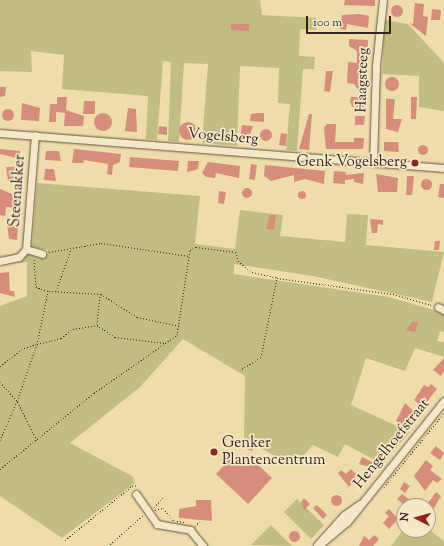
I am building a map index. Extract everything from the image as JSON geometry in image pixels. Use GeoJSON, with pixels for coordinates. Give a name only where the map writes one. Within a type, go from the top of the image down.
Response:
{"type":"FeatureCollection","features":[{"type":"Feature","properties":{"kind":"street","name":"Haagsteeg"},"geometry":{"type":"LineString","coordinates":[[373,162],[376,58],[383,0]]}},
{"type":"Feature","properties":{"kind":"street","name":"Vogelsberg"},"geometry":{"type":"LineString","coordinates":[[0,133],[444,168]]}},
{"type":"Feature","properties":{"kind":"street","name":"Steenakker"},"geometry":{"type":"LineString","coordinates":[[0,261],[19,257],[30,250],[35,135]]}},
{"type":"Feature","properties":{"kind":"street"},"geometry":{"type":"LineString","coordinates":[[30,250],[42,254]]}},
{"type":"Feature","properties":{"kind":"street","name":"Hengelhoefstraat"},"geometry":{"type":"LineString","coordinates":[[317,546],[329,529],[360,504],[398,461],[444,401]]}},
{"type":"Feature","properties":{"kind":"street"},"geometry":{"type":"LineString","coordinates":[[136,494],[147,512],[157,524],[190,530],[203,546]]}},
{"type":"Feature","properties":{"kind":"path"},"geometry":{"type":"LineString","coordinates":[[42,254],[100,243],[189,256]]}},
{"type":"Feature","properties":{"kind":"path"},"geometry":{"type":"LineString","coordinates":[[0,469],[94,394],[178,335],[190,250],[196,247],[236,252],[238,261],[252,272],[277,278],[393,294],[441,309]]}},
{"type":"Feature","properties":{"kind":"path"},"geometry":{"type":"LineString","coordinates":[[56,291],[71,248]]}},
{"type":"Feature","properties":{"kind":"path"},"geometry":{"type":"LineString","coordinates":[[30,250],[36,287],[48,291],[100,294],[137,317],[180,326]]}},
{"type":"Feature","properties":{"kind":"path"},"geometry":{"type":"LineString","coordinates":[[242,369],[261,357],[277,278]]}},
{"type":"Feature","properties":{"kind":"path"},"geometry":{"type":"LineString","coordinates":[[0,440],[17,401],[37,344],[48,291]]}},
{"type":"Feature","properties":{"kind":"path"},"geometry":{"type":"LineString","coordinates":[[97,324],[100,294]]}},
{"type":"Feature","properties":{"kind":"path"},"geometry":{"type":"LineString","coordinates":[[0,366],[24,348],[61,338],[73,329],[97,324],[115,337],[166,343]]}},
{"type":"Feature","properties":{"kind":"path"},"geometry":{"type":"LineString","coordinates":[[0,382],[17,401],[37,441]]}},
{"type":"Feature","properties":{"kind":"path"},"geometry":{"type":"LineString","coordinates":[[65,540],[132,486],[138,486]]}},
{"type":"Feature","properties":{"kind":"path"},"geometry":{"type":"LineString","coordinates":[[108,546],[164,496]]}},
{"type":"Feature","properties":{"kind":"path"},"geometry":{"type":"LineString","coordinates":[[158,515],[153,510],[163,508],[174,521],[197,526],[199,522]]}},
{"type":"Feature","properties":{"kind":"shaded area"},"geometry":{"type":"Polygon","coordinates":[[[0,0],[260,0],[262,15],[317,18],[316,30],[300,29],[299,56],[315,57],[314,69],[303,69],[297,151],[286,150],[290,104],[278,103],[279,68],[240,66],[237,146],[202,143],[208,64],[184,63],[179,142],[168,141],[171,62],[163,61],[157,140],[146,139],[148,96],[62,89],[64,55],[31,51],[32,72],[0,71],[0,0]]]}},
{"type":"Feature","properties":{"kind":"shaded area"},"geometry":{"type":"Polygon","coordinates":[[[385,20],[408,24],[444,63],[444,111],[419,107],[419,76],[382,74],[385,20]]]}},
{"type":"Feature","properties":{"kind":"shaded area"},"geometry":{"type":"Polygon","coordinates":[[[37,183],[200,196],[195,244],[235,249],[240,210],[283,215],[280,236],[345,242],[347,214],[368,215],[366,245],[444,252],[432,302],[313,276],[234,264],[234,274],[389,297],[444,313],[444,332],[440,331],[437,341],[444,342],[444,357],[415,348],[405,371],[366,358],[351,405],[410,432],[382,464],[345,444],[338,457],[313,445],[294,466],[244,439],[245,376],[183,339],[140,387],[70,443],[132,476],[135,483],[62,538],[0,496],[0,306],[27,296],[27,262],[17,263],[27,254],[48,254],[48,250],[32,247],[37,183]]]}},
{"type":"Feature","properties":{"kind":"shaded area"},"geometry":{"type":"Polygon","coordinates":[[[297,499],[324,525],[311,539],[284,512],[297,499]]]}},
{"type":"Feature","properties":{"kind":"shaded area"},"geometry":{"type":"Polygon","coordinates":[[[271,525],[292,546],[251,545],[271,525]]]}},
{"type":"Feature","properties":{"kind":"shaded area"},"geometry":{"type":"Polygon","coordinates":[[[436,535],[444,541],[444,546],[391,546],[397,538],[436,538],[436,535]]]}},
{"type":"Feature","properties":{"kind":"building"},"geometry":{"type":"Polygon","coordinates":[[[345,0],[375,0],[375,6],[344,5],[345,0]]]}},
{"type":"Feature","properties":{"kind":"building"},"geometry":{"type":"Polygon","coordinates":[[[415,3],[424,4],[423,16],[428,17],[426,36],[409,23],[413,24],[415,3]]]}},
{"type":"Feature","properties":{"kind":"building"},"geometry":{"type":"Polygon","coordinates":[[[395,5],[399,5],[403,11],[399,17],[395,17],[391,13],[391,9],[395,5]]]}},
{"type":"Feature","properties":{"kind":"building"},"geometry":{"type":"Polygon","coordinates":[[[432,9],[441,10],[440,20],[431,20],[432,9]]]}},
{"type":"Feature","properties":{"kind":"building"},"geometry":{"type":"Polygon","coordinates":[[[359,14],[369,16],[368,28],[347,24],[346,30],[340,29],[342,15],[359,14]]]}},
{"type":"Feature","properties":{"kind":"building"},"geometry":{"type":"Polygon","coordinates":[[[231,24],[249,24],[249,31],[231,30],[231,24]]]}},
{"type":"Feature","properties":{"kind":"building"},"geometry":{"type":"Polygon","coordinates":[[[349,39],[368,40],[365,107],[352,107],[350,101],[351,97],[363,97],[354,84],[347,83],[348,62],[357,63],[357,51],[349,46],[349,39]]]}},
{"type":"Feature","properties":{"kind":"building"},"geometry":{"type":"Polygon","coordinates":[[[326,71],[333,71],[330,92],[324,91],[326,71]]]}},
{"type":"Feature","properties":{"kind":"building"},"geometry":{"type":"Polygon","coordinates":[[[392,77],[397,79],[399,84],[397,89],[392,91],[387,89],[385,84],[387,79],[392,77]]]}},
{"type":"Feature","properties":{"kind":"building"},"geometry":{"type":"Polygon","coordinates":[[[0,87],[6,87],[5,96],[0,97],[0,87]]]}},
{"type":"Feature","properties":{"kind":"building"},"geometry":{"type":"Polygon","coordinates":[[[57,97],[67,97],[66,110],[84,116],[83,126],[64,126],[65,113],[56,112],[56,122],[49,122],[50,104],[57,104],[57,97]]]}},
{"type":"Feature","properties":{"kind":"building"},"geometry":{"type":"Polygon","coordinates":[[[411,97],[417,97],[416,119],[411,119],[411,97]]]}},
{"type":"Feature","properties":{"kind":"building"},"geometry":{"type":"Polygon","coordinates":[[[386,99],[395,99],[393,119],[402,119],[398,132],[386,129],[386,99]]]}},
{"type":"Feature","properties":{"kind":"building"},"geometry":{"type":"Polygon","coordinates":[[[84,101],[95,101],[95,114],[83,114],[84,101]]]}},
{"type":"Feature","properties":{"kind":"building"},"geometry":{"type":"Polygon","coordinates":[[[22,103],[40,108],[39,121],[21,120],[22,103]]]}},
{"type":"Feature","properties":{"kind":"building"},"geometry":{"type":"Polygon","coordinates":[[[128,108],[136,109],[137,132],[125,131],[128,108]]]}},
{"type":"Feature","properties":{"kind":"building"},"geometry":{"type":"Polygon","coordinates":[[[6,109],[10,109],[14,115],[10,121],[6,121],[2,117],[2,113],[6,109]]]}},
{"type":"Feature","properties":{"kind":"building"},"geometry":{"type":"Polygon","coordinates":[[[103,113],[109,116],[112,122],[109,128],[103,131],[97,128],[94,122],[97,116],[103,113]]]}},
{"type":"Feature","properties":{"kind":"building"},"geometry":{"type":"Polygon","coordinates":[[[264,113],[264,122],[250,121],[251,114],[264,113]]]}},
{"type":"Feature","properties":{"kind":"building"},"geometry":{"type":"Polygon","coordinates":[[[309,114],[312,114],[309,150],[299,149],[309,114]]]}},
{"type":"Feature","properties":{"kind":"building"},"geometry":{"type":"Polygon","coordinates":[[[355,116],[365,116],[364,125],[355,125],[355,116]]]}},
{"type":"Feature","properties":{"kind":"building"},"geometry":{"type":"Polygon","coordinates":[[[188,122],[194,125],[197,131],[194,137],[188,140],[182,137],[179,131],[182,125],[188,122]]]}},
{"type":"Feature","properties":{"kind":"building"},"geometry":{"type":"Polygon","coordinates":[[[327,124],[336,124],[335,142],[354,142],[354,138],[364,138],[363,149],[326,149],[324,128],[327,124]]]}},
{"type":"Feature","properties":{"kind":"building"},"geometry":{"type":"Polygon","coordinates":[[[242,125],[253,126],[248,140],[240,139],[242,125]]]}},
{"type":"Feature","properties":{"kind":"building"},"geometry":{"type":"Polygon","coordinates":[[[159,126],[167,127],[167,135],[158,134],[159,126]]]}},
{"type":"Feature","properties":{"kind":"building"},"geometry":{"type":"Polygon","coordinates":[[[264,129],[268,129],[272,135],[268,141],[264,141],[260,137],[260,133],[264,129]]]}},
{"type":"Feature","properties":{"kind":"building"},"geometry":{"type":"Polygon","coordinates":[[[281,133],[287,134],[286,146],[279,145],[281,133]]]}},
{"type":"Feature","properties":{"kind":"building"},"geometry":{"type":"Polygon","coordinates":[[[384,142],[398,142],[399,152],[384,151],[384,142]]]}},
{"type":"Feature","properties":{"kind":"building"},"geometry":{"type":"Polygon","coordinates":[[[421,145],[425,145],[427,146],[427,154],[421,155],[418,152],[418,148],[421,145]]]}},
{"type":"Feature","properties":{"kind":"building"},"geometry":{"type":"Polygon","coordinates":[[[0,149],[20,151],[20,159],[0,154],[0,149]]]}},
{"type":"Feature","properties":{"kind":"building"},"geometry":{"type":"Polygon","coordinates":[[[74,149],[121,154],[120,162],[113,165],[112,175],[107,174],[108,164],[84,160],[83,163],[72,163],[74,149]]]}},
{"type":"Feature","properties":{"kind":"building"},"geometry":{"type":"Polygon","coordinates":[[[46,151],[59,151],[61,161],[45,160],[46,151]]]}},
{"type":"Feature","properties":{"kind":"building"},"geometry":{"type":"Polygon","coordinates":[[[130,157],[179,161],[178,171],[129,167],[130,157]]]}},
{"type":"Feature","properties":{"kind":"building"},"geometry":{"type":"Polygon","coordinates":[[[188,161],[199,161],[198,169],[187,172],[188,161]]]}},
{"type":"Feature","properties":{"kind":"building"},"geometry":{"type":"Polygon","coordinates":[[[208,162],[240,166],[239,178],[216,173],[215,178],[206,177],[202,173],[208,162]]]}},
{"type":"Feature","properties":{"kind":"building"},"geometry":{"type":"Polygon","coordinates":[[[251,164],[257,165],[255,180],[249,179],[251,164]]]}},
{"type":"Feature","properties":{"kind":"building"},"geometry":{"type":"Polygon","coordinates":[[[265,165],[325,171],[324,184],[305,179],[294,182],[294,175],[271,181],[264,176],[265,165]]]}},
{"type":"Feature","properties":{"kind":"building"},"geometry":{"type":"Polygon","coordinates":[[[6,167],[18,167],[17,182],[8,181],[6,167]]]}},
{"type":"Feature","properties":{"kind":"building"},"geometry":{"type":"Polygon","coordinates":[[[45,169],[54,169],[56,181],[44,180],[45,169]]]}},
{"type":"Feature","properties":{"kind":"building"},"geometry":{"type":"Polygon","coordinates":[[[334,171],[346,172],[346,175],[364,173],[363,184],[354,182],[354,179],[345,180],[345,184],[333,183],[334,171]]]}},
{"type":"Feature","properties":{"kind":"building"},"geometry":{"type":"Polygon","coordinates":[[[376,174],[398,178],[397,192],[378,192],[376,174]]]}},
{"type":"Feature","properties":{"kind":"building"},"geometry":{"type":"Polygon","coordinates":[[[407,176],[414,176],[412,195],[406,195],[407,176]]]}},
{"type":"Feature","properties":{"kind":"building"},"geometry":{"type":"Polygon","coordinates":[[[424,179],[428,179],[430,180],[430,188],[424,189],[421,186],[421,182],[424,179]]]}},
{"type":"Feature","properties":{"kind":"building"},"geometry":{"type":"Polygon","coordinates":[[[440,184],[444,184],[444,198],[438,197],[440,184]]]}},
{"type":"Feature","properties":{"kind":"building"},"geometry":{"type":"Polygon","coordinates":[[[247,188],[252,193],[247,198],[242,193],[247,188]]]}},
{"type":"Feature","properties":{"kind":"building"},"geometry":{"type":"Polygon","coordinates":[[[0,189],[17,196],[16,208],[6,207],[5,216],[0,215],[0,189]]]}},
{"type":"Feature","properties":{"kind":"building"},"geometry":{"type":"Polygon","coordinates":[[[219,191],[226,192],[224,204],[218,203],[219,191]]]}},
{"type":"Feature","properties":{"kind":"building"},"geometry":{"type":"Polygon","coordinates":[[[300,191],[304,191],[306,195],[304,199],[300,199],[298,197],[298,193],[300,191]]]}},
{"type":"Feature","properties":{"kind":"building"},"geometry":{"type":"Polygon","coordinates":[[[270,215],[276,215],[274,230],[266,229],[270,215]]]}},
{"type":"Feature","properties":{"kind":"building"},"geometry":{"type":"Polygon","coordinates":[[[370,219],[383,220],[383,225],[378,224],[377,233],[372,233],[370,219]]]}},
{"type":"Feature","properties":{"kind":"building"},"geometry":{"type":"Polygon","coordinates":[[[7,224],[18,225],[17,240],[9,239],[7,224]]]}},
{"type":"Feature","properties":{"kind":"building"},"geometry":{"type":"Polygon","coordinates":[[[435,241],[440,241],[439,250],[434,250],[435,241]]]}},
{"type":"Feature","properties":{"kind":"building"},"geometry":{"type":"Polygon","coordinates":[[[9,272],[10,291],[14,291],[15,297],[0,293],[0,273],[9,272]]]}},
{"type":"Feature","properties":{"kind":"building"},"geometry":{"type":"Polygon","coordinates":[[[413,321],[418,322],[415,332],[406,330],[413,321]]]}},
{"type":"Feature","properties":{"kind":"building"},"geometry":{"type":"Polygon","coordinates":[[[444,358],[444,371],[441,376],[433,370],[444,358]]]}},
{"type":"Feature","properties":{"kind":"building"},"geometry":{"type":"Polygon","coordinates":[[[431,384],[437,389],[423,407],[414,400],[424,385],[428,387],[431,384]]]}},
{"type":"Feature","properties":{"kind":"building"},"geometry":{"type":"Polygon","coordinates":[[[405,403],[418,415],[411,425],[405,421],[401,425],[396,421],[405,403]]]}},
{"type":"Feature","properties":{"kind":"building"},"geometry":{"type":"Polygon","coordinates":[[[241,441],[254,447],[252,451],[239,445],[241,441]]]}},
{"type":"Feature","properties":{"kind":"building"},"geometry":{"type":"Polygon","coordinates":[[[436,446],[444,453],[440,460],[430,453],[436,446]]]}},
{"type":"Feature","properties":{"kind":"building"},"geometry":{"type":"Polygon","coordinates":[[[227,454],[240,464],[248,455],[272,478],[248,504],[216,474],[225,464],[221,460],[227,454]]]}},
{"type":"Feature","properties":{"kind":"building"},"geometry":{"type":"Polygon","coordinates":[[[362,457],[376,464],[374,468],[359,464],[362,457]]]}},
{"type":"Feature","properties":{"kind":"building"},"geometry":{"type":"Polygon","coordinates":[[[426,460],[433,466],[430,470],[442,479],[437,483],[433,480],[425,491],[414,476],[426,460]]]}},
{"type":"Feature","properties":{"kind":"building"},"geometry":{"type":"Polygon","coordinates":[[[351,469],[358,476],[349,487],[338,473],[341,470],[346,474],[351,469]]]}},
{"type":"Feature","properties":{"kind":"building"},"geometry":{"type":"Polygon","coordinates":[[[404,482],[410,486],[405,493],[400,489],[404,482]]]}},
{"type":"Feature","properties":{"kind":"building"},"geometry":{"type":"Polygon","coordinates":[[[436,492],[441,496],[436,505],[436,498],[432,498],[436,492]]]}},
{"type":"Feature","properties":{"kind":"building"},"geometry":{"type":"Polygon","coordinates":[[[402,494],[407,498],[398,498],[402,494]]]}},
{"type":"Feature","properties":{"kind":"building"},"geometry":{"type":"Polygon","coordinates":[[[334,495],[338,495],[340,496],[340,504],[334,505],[331,502],[331,498],[334,495]]]}},
{"type":"Feature","properties":{"kind":"building"},"geometry":{"type":"Polygon","coordinates":[[[304,498],[310,504],[304,510],[301,502],[304,498]]]}},
{"type":"Feature","properties":{"kind":"building"},"geometry":{"type":"Polygon","coordinates":[[[196,500],[211,500],[212,521],[179,518],[179,509],[196,506],[196,500]]]}},
{"type":"Feature","properties":{"kind":"building"},"geometry":{"type":"Polygon","coordinates":[[[317,505],[327,515],[323,519],[313,508],[317,505]]]}},
{"type":"Feature","properties":{"kind":"building"},"geometry":{"type":"Polygon","coordinates":[[[389,509],[396,517],[396,521],[389,529],[383,523],[389,516],[385,513],[389,509]]]}},
{"type":"Feature","properties":{"kind":"building"},"geometry":{"type":"Polygon","coordinates":[[[292,531],[296,531],[298,532],[298,540],[292,541],[289,538],[289,534],[292,531]]]}},
{"type":"Feature","properties":{"kind":"building"},"geometry":{"type":"Polygon","coordinates":[[[374,535],[379,539],[373,546],[359,546],[364,536],[369,540],[374,535]]]}},
{"type":"Feature","properties":{"kind":"place","name":"Genk Vogelsberg"},"geometry":{"type":"Point","coordinates":[415,163]}},
{"type":"Feature","properties":{"kind":"place","name":"Genker Plantencentrum"},"geometry":{"type":"Point","coordinates":[214,452]}}]}
